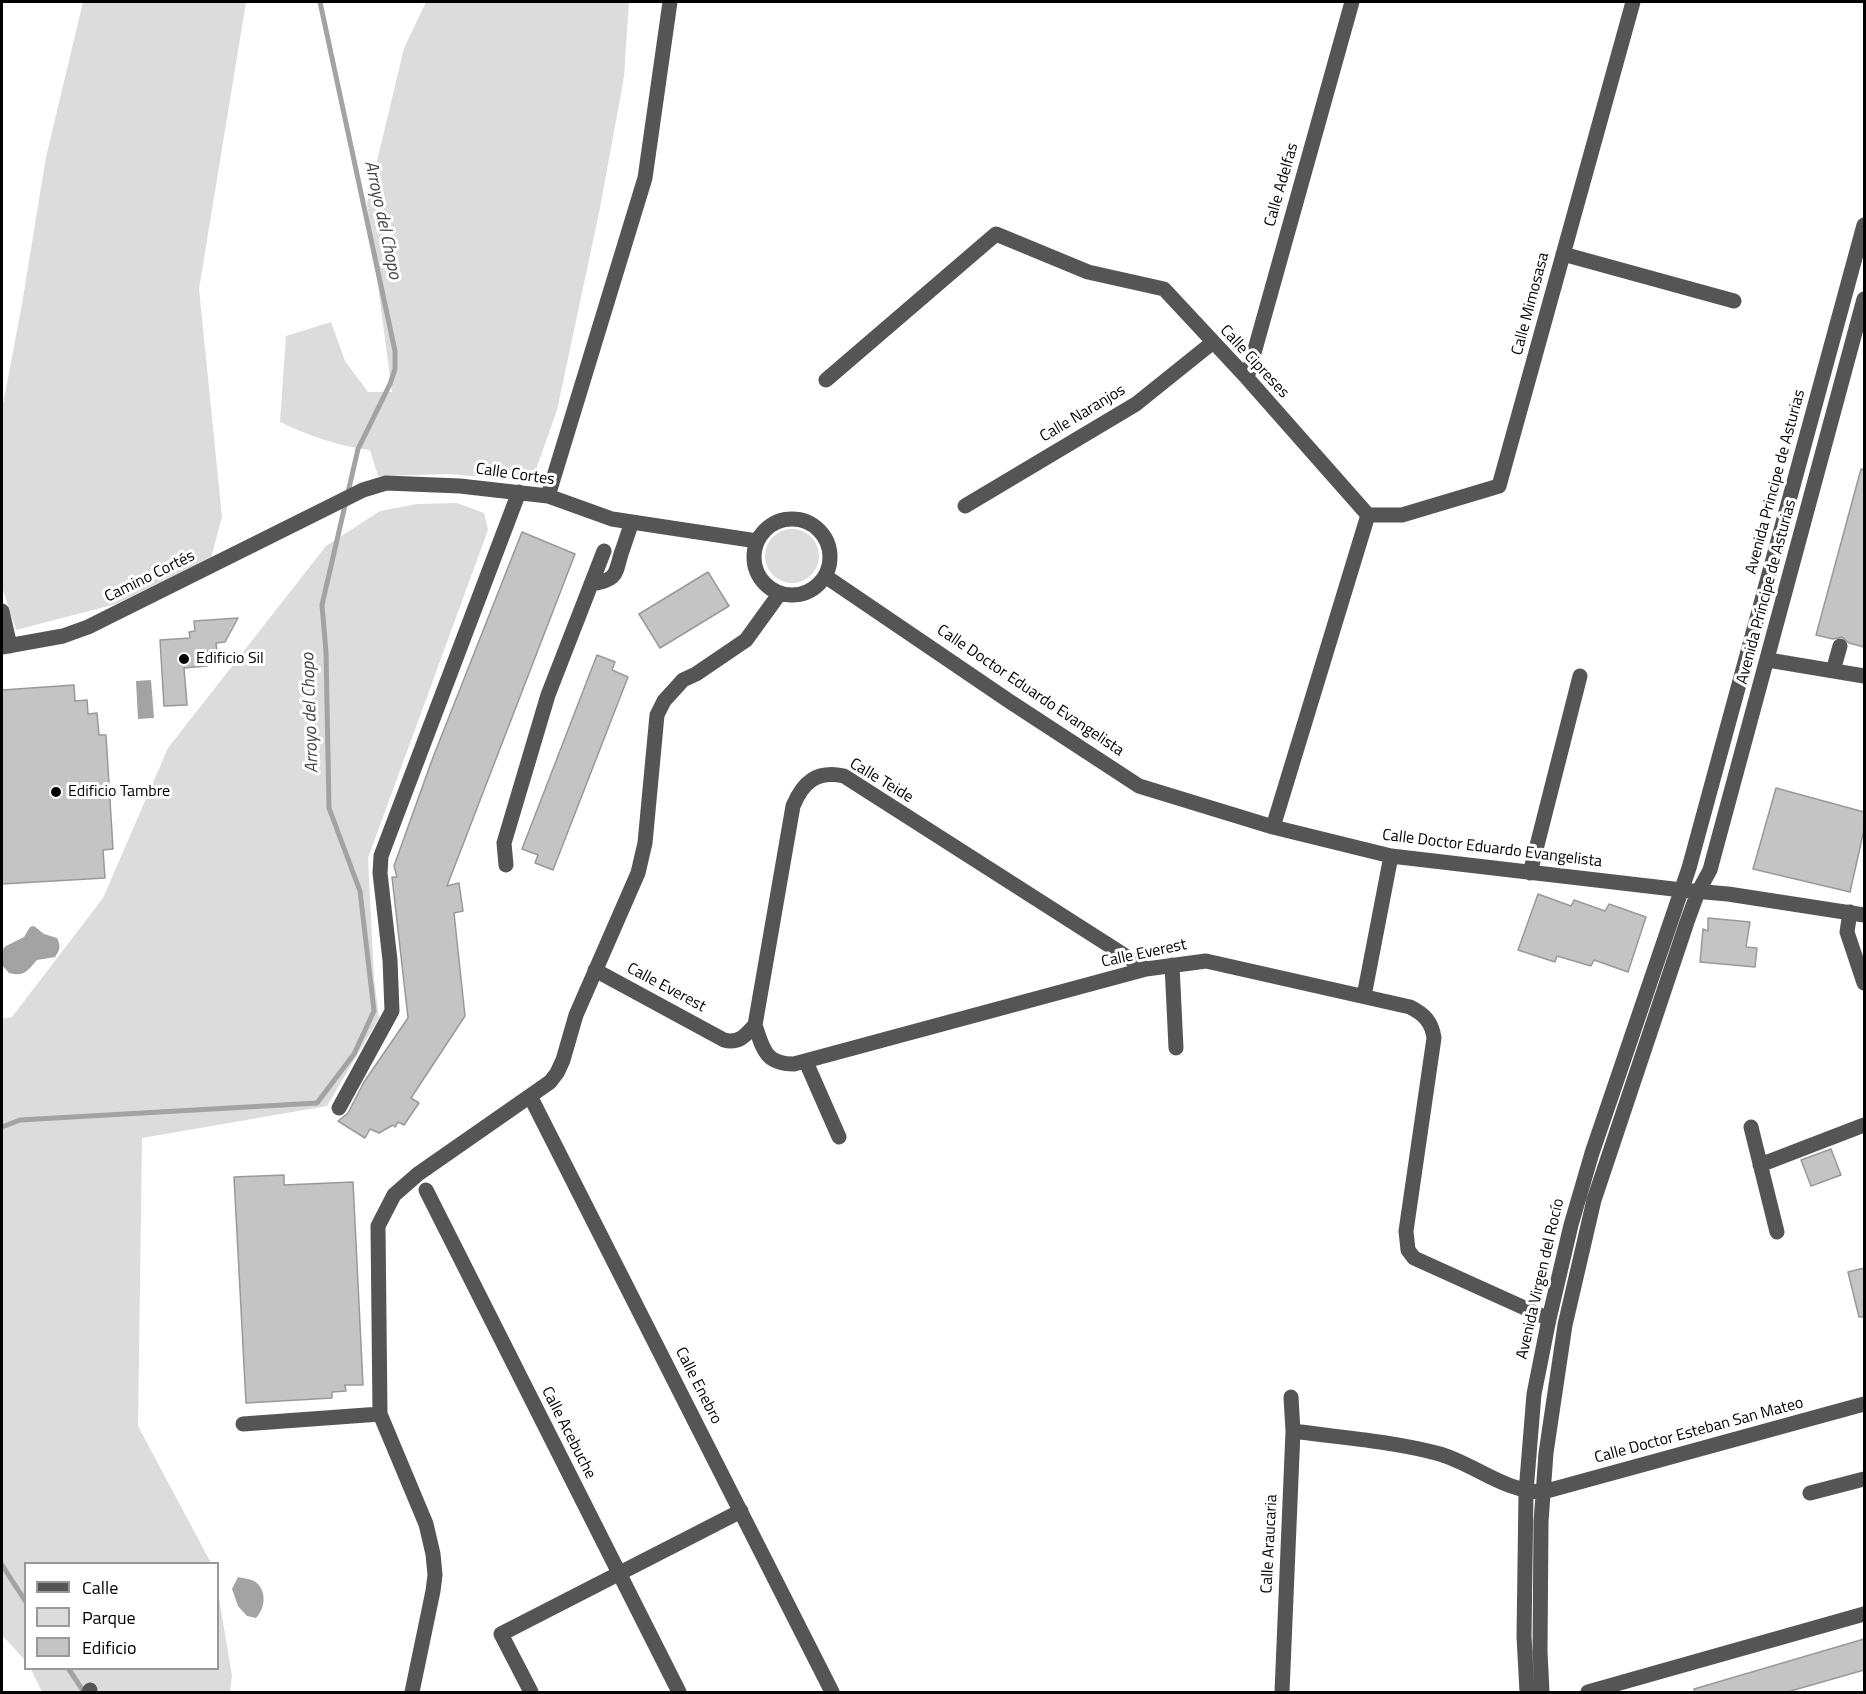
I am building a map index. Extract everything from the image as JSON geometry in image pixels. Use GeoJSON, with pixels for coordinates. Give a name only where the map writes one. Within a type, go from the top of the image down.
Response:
{"type":"FeatureCollection","features":[{"type":"Feature","properties":{"kind":"street"},"geometry":{"type":"LineString","coordinates":[[548,496],[645,178],[670,2]]}},
{"type":"Feature","properties":{"kind":"street","name":"Calle Adelfas"},"geometry":{"type":"LineString","coordinates":[[1247,378],[1352,2]]}},
{"type":"Feature","properties":{"kind":"street","name":"Calle Mimosasa"},"geometry":{"type":"LineString","coordinates":[[1368,515],[1402,515],[1499,486],[1633,2]]}},
{"type":"Feature","properties":{"kind":"street","name":"Avenida Principe de Asturias"},"geometry":{"type":"LineString","coordinates":[[1682,891],[1714,771],[1723,748],[1864,225]]}},
{"type":"Feature","properties":{"kind":"street","name":"Calle Cipreses"},"geometry":{"type":"LineString","coordinates":[[826,380],[996,234],[1088,272],[1164,289],[1247,378],[1368,515]]}},
{"type":"Feature","properties":{"kind":"street"},"geometry":{"type":"LineString","coordinates":[[1563,254],[1734,301]]}},
{"type":"Feature","properties":{"kind":"street","name":"Avenida Príncipe de Asturias"},"geometry":{"type":"LineString","coordinates":[[1698,892],[1710,870],[1863,307]]}},
{"type":"Feature","properties":{"kind":"street","name":"Calle Naranjos"},"geometry":{"type":"LineString","coordinates":[[965,506],[1136,404],[1212,343]]}},
{"type":"Feature","properties":{"kind":"street","name":"Calle Cortes"},"geometry":{"type":"LineString","coordinates":[[307,518],[363,490],[386,483],[460,486],[548,496],[612,519],[757,541]]}},
{"type":"Feature","properties":{"kind":"street"},"geometry":{"type":"LineString","coordinates":[[339,1108],[392,1011],[390,960],[380,873],[381,856],[519,492]]}},
{"type":"Feature","properties":{"kind":"street"},"geometry":{"type":"LineString","coordinates":[[1273,827],[1368,515]]}},
{"type":"Feature","properties":{"kind":"street","name":"Camino Cortés"},"geometry":{"type":"LineString","coordinates":[[6,646],[63,636],[88,627],[307,518]]}},
{"type":"Feature","properties":{"kind":"street"},"geometry":{"type":"LineString","coordinates":[[793,518],[814,525],[828,543],[829,566],[825,576],[819,584],[801,594],[780,593],[768,587],[760,578],[754,560],[757,541],[763,531],[771,524],[793,518]]}},
{"type":"Feature","properties":{"kind":"street"},"geometry":{"type":"LineString","coordinates":[[591,584],[611,578],[618,570],[632,522]]}},
{"type":"Feature","properties":{"kind":"street"},"geometry":{"type":"LineString","coordinates":[[506,865],[504,843],[548,694],[604,551]]}},
{"type":"Feature","properties":{"kind":"street","name":"Calle Doctor Eduardo Evangelista"},"geometry":{"type":"LineString","coordinates":[[825,576],[1139,786],[1273,827],[1390,856],[1682,891],[1728,894],[1857,913]]}},
{"type":"Feature","properties":{"kind":"street"},"geometry":{"type":"LineString","coordinates":[[412,1692],[435,1575],[426,1524],[380,1414],[378,1226],[394,1195],[418,1174],[550,1082],[557,1073],[576,1015],[638,873],[645,843],[657,715],[664,701],[683,680],[696,674],[746,640],[780,593]]}},
{"type":"Feature","properties":{"kind":"street"},"geometry":{"type":"LineString","coordinates":[[2,611],[6,646]]}},
{"type":"Feature","properties":{"kind":"street"},"geometry":{"type":"LineString","coordinates":[[1833,671],[1840,646]]}},
{"type":"Feature","properties":{"kind":"street"},"geometry":{"type":"LineString","coordinates":[[1768,660],[1864,676]]}},
{"type":"Feature","properties":{"kind":"street"},"geometry":{"type":"LineString","coordinates":[[1530,873],[1580,676]]}},
{"type":"Feature","properties":{"kind":"street","name":"Calle Teide"},"geometry":{"type":"LineString","coordinates":[[755,1025],[793,806],[799,792],[818,776],[834,774],[844,776],[1146,969]]}},
{"type":"Feature","properties":{"kind":"street"},"geometry":{"type":"LineString","coordinates":[[1364,996],[1390,856]]}},
{"type":"Feature","properties":{"kind":"street","name":"Avenida Virgen del Rocío"},"geometry":{"type":"LineString","coordinates":[[1527,1692],[1524,1636],[1526,1492],[1534,1394],[1571,1225],[1593,1153],[1682,891]]}},
{"type":"Feature","properties":{"kind":"street","name":"Avenida Virgen del Rocío"},"geometry":{"type":"LineString","coordinates":[[1542,1692],[1540,1522],[1546,1453],[1565,1325],[1594,1200],[1698,892]]}},
{"type":"Feature","properties":{"kind":"street"},"geometry":{"type":"LineString","coordinates":[[1857,913],[1847,932],[1864,983]]}},
{"type":"Feature","properties":{"kind":"street","name":"Calle Everest"},"geometry":{"type":"LineString","coordinates":[[595,970],[724,1040],[737,1041],[755,1025],[761,1045],[768,1056],[782,1064],[806,1062],[1146,969],[1172,965],[1206,962],[1410,1007],[1425,1017],[1433,1028],[1434,1038],[1406,1231],[1408,1250],[1414,1258],[1549,1319]]}},
{"type":"Feature","properties":{"kind":"street"},"geometry":{"type":"LineString","coordinates":[[1172,965],[1176,1048]]}},
{"type":"Feature","properties":{"kind":"street"},"geometry":{"type":"LineString","coordinates":[[806,1062],[839,1137]]}},
{"type":"Feature","properties":{"kind":"street","name":"Calle Enebro"},"geometry":{"type":"LineString","coordinates":[[530,1096],[832,1692]]}},
{"type":"Feature","properties":{"kind":"street"},"geometry":{"type":"LineString","coordinates":[[1760,1165],[1864,1125]]}},
{"type":"Feature","properties":{"kind":"street"},"geometry":{"type":"LineString","coordinates":[[1750,1127],[1777,1232]]}},
{"type":"Feature","properties":{"kind":"street","name":"Calle Acebuche"},"geometry":{"type":"LineString","coordinates":[[426,1190],[679,1692]]}},
{"type":"Feature","properties":{"kind":"street","name":"Calle Araucaria"},"geometry":{"type":"LineString","coordinates":[[1282,1692],[1293,1431],[1292,1397]]}},
{"type":"Feature","properties":{"kind":"street","name":"Calle Doctor Esteban San Mateo"},"geometry":{"type":"LineString","coordinates":[[1526,1492],[1543,1492],[1864,1404]]}},
{"type":"Feature","properties":{"kind":"street"},"geometry":{"type":"LineString","coordinates":[[243,1424],[380,1414]]}},
{"type":"Feature","properties":{"kind":"street"},"geometry":{"type":"LineString","coordinates":[[1293,1431],[1418,1449],[1441,1455],[1464,1463],[1512,1488],[1526,1492]]}},
{"type":"Feature","properties":{"kind":"street"},"geometry":{"type":"LineString","coordinates":[[1810,1493],[1864,1479]]}},
{"type":"Feature","properties":{"kind":"street"},"geometry":{"type":"LineString","coordinates":[[531,1692],[501,1634],[741,1511]]}},
{"type":"Feature","properties":{"kind":"street"},"geometry":{"type":"LineString","coordinates":[[1588,1692],[1864,1614]]}},
{"type":"Feature","properties":{"kind":"green space"},"geometry":{"type":"Polygon","coordinates":[[[83,2],[246,2],[199,289],[222,517],[211,558],[116,604],[16,630],[2,587],[2,410],[46,157],[83,2]]]}},
{"type":"Feature","properties":{"kind":"green space"},"geometry":{"type":"Polygon","coordinates":[[[426,2],[629,2],[624,77],[600,208],[557,410],[532,481],[449,474],[378,476],[370,450],[324,440],[280,422],[286,336],[331,322],[345,361],[368,392],[392,392],[367,203],[404,48],[426,2]]]}},
{"type":"Feature","properties":{"kind":"green space"},"geometry":{"type":"Polygon","coordinates":[[[457,503],[484,513],[488,530],[368,858],[374,978],[379,1018],[327,1106],[142,1138],[138,1426],[210,1562],[24,1562],[24,1659],[2,1635],[2,1019],[12,1017],[103,898],[168,748],[326,546],[380,511],[417,504],[457,503]]]}},
{"type":"Feature","properties":{"kind":"green space"},"geometry":{"type":"Polygon","coordinates":[[[787,529],[797,529],[807,533],[815,541],[819,556],[815,571],[807,579],[797,583],[787,583],[777,579],[769,571],[765,561],[765,551],[769,541],[777,533],[787,529]]]}},
{"type":"Feature","properties":{"kind":"green space"},"geometry":{"type":"Polygon","coordinates":[[[219,1598],[232,1676],[230,1692],[42,1692],[31,1670],[219,1670],[219,1598]]]}},
{"type":"Feature","properties":{"kind":"shaded area"},"geometry":{"type":"Polygon","coordinates":[[[151,680],[154,718],[138,719],[136,681],[151,680]]]}},
{"type":"Feature","properties":{"kind":"shaded area"},"geometry":{"type":"Polygon","coordinates":[[[34,926],[44,934],[57,938],[58,952],[55,957],[37,960],[22,974],[9,973],[2,965],[2,950],[24,937],[30,927],[34,926]]]}},
{"type":"Feature","properties":{"kind":"shaded area"},"geometry":{"type":"Polygon","coordinates":[[[238,1577],[254,1581],[261,1589],[264,1599],[262,1609],[256,1618],[247,1616],[238,1606],[232,1589],[238,1577]]]}},
{"type":"Feature","properties":{"kind":"building"},"geometry":{"type":"Polygon","coordinates":[[[1861,469],[1864,470],[1864,647],[1849,643],[1842,637],[1833,639],[1816,635],[1861,469]]]}},
{"type":"Feature","properties":{"kind":"building"},"geometry":{"type":"Polygon","coordinates":[[[522,532],[575,554],[447,886],[459,883],[463,911],[454,913],[465,1016],[411,1098],[419,1103],[404,1125],[398,1122],[395,1127],[393,1125],[379,1133],[370,1129],[365,1138],[338,1121],[348,1113],[364,1082],[408,1018],[392,877],[397,877],[394,866],[432,760],[522,532]]]}},
{"type":"Feature","properties":{"kind":"building"},"geometry":{"type":"Polygon","coordinates":[[[708,572],[729,606],[660,648],[639,614],[708,572]]]}},
{"type":"Feature","properties":{"kind":"building","name":"Edificio Sil"},"geometry":{"type":"Polygon","coordinates":[[[238,618],[225,642],[216,643],[217,651],[206,651],[207,666],[184,668],[187,705],[164,706],[160,640],[190,638],[189,632],[195,631],[194,621],[238,618]]]}},
{"type":"Feature","properties":{"kind":"building"},"geometry":{"type":"Polygon","coordinates":[[[597,655],[615,662],[612,670],[628,677],[553,870],[535,863],[538,855],[522,849],[597,655]]]}},
{"type":"Feature","properties":{"kind":"building","name":"Edificio Tambre"},"geometry":{"type":"Polygon","coordinates":[[[74,685],[75,701],[87,700],[88,714],[97,713],[99,735],[106,735],[113,849],[103,850],[105,878],[2,884],[2,690],[74,685]]]}},
{"type":"Feature","properties":{"kind":"building"},"geometry":{"type":"Polygon","coordinates":[[[1776,788],[1864,812],[1864,830],[1850,892],[1753,869],[1776,788]]]}},
{"type":"Feature","properties":{"kind":"building"},"geometry":{"type":"Polygon","coordinates":[[[1538,894],[1571,906],[1574,900],[1605,911],[1609,904],[1646,917],[1628,972],[1594,960],[1591,966],[1557,956],[1555,962],[1518,950],[1538,894]]]}},
{"type":"Feature","properties":{"kind":"building"},"geometry":{"type":"Polygon","coordinates":[[[1708,918],[1750,922],[1746,947],[1757,948],[1755,967],[1700,962],[1703,929],[1708,931],[1708,918]]]}},
{"type":"Feature","properties":{"kind":"building"},"geometry":{"type":"Polygon","coordinates":[[[1831,1149],[1841,1175],[1811,1186],[1801,1160],[1831,1149]]]}},
{"type":"Feature","properties":{"kind":"building"},"geometry":{"type":"Polygon","coordinates":[[[284,1175],[284,1185],[353,1182],[363,1385],[345,1385],[346,1391],[332,1392],[332,1398],[246,1403],[234,1177],[284,1175]]]}},
{"type":"Feature","properties":{"kind":"building"},"geometry":{"type":"Polygon","coordinates":[[[1864,1268],[1864,1317],[1859,1317],[1848,1272],[1864,1268]]]}},
{"type":"Feature","properties":{"kind":"building"},"geometry":{"type":"Polygon","coordinates":[[[1864,1639],[1864,1670],[1787,1692],[1695,1692],[1694,1689],[1864,1639]]]}},
{"type":"Feature","properties":{"kind":"waterway","name":"Arroyo del Chopo"},"geometry":{"type":"LineString","coordinates":[[2,1127],[20,1120],[317,1103],[354,1054],[374,1011],[360,891],[329,808],[326,652],[322,605],[358,449],[390,384],[395,369],[395,351],[320,2]]}},
{"type":"Feature","properties":{"kind":"waterway","name":"Arroyo del Chopo"},"geometry":{"type":"LineString","coordinates":[[2,1565],[24,1599]]}},
{"type":"Feature","properties":{"kind":"waterway","name":"Arroyo del Chopo"},"geometry":{"type":"LineString","coordinates":[[69,1670],[84,1692]]}},
{"type":"Feature","properties":{"kind":"place","name":"Edificio Sil"},"geometry":{"type":"Point","coordinates":[184,659]}},
{"type":"Feature","properties":{"kind":"place","name":"Edificio Tambre"},"geometry":{"type":"Point","coordinates":[56,792]}}]}
